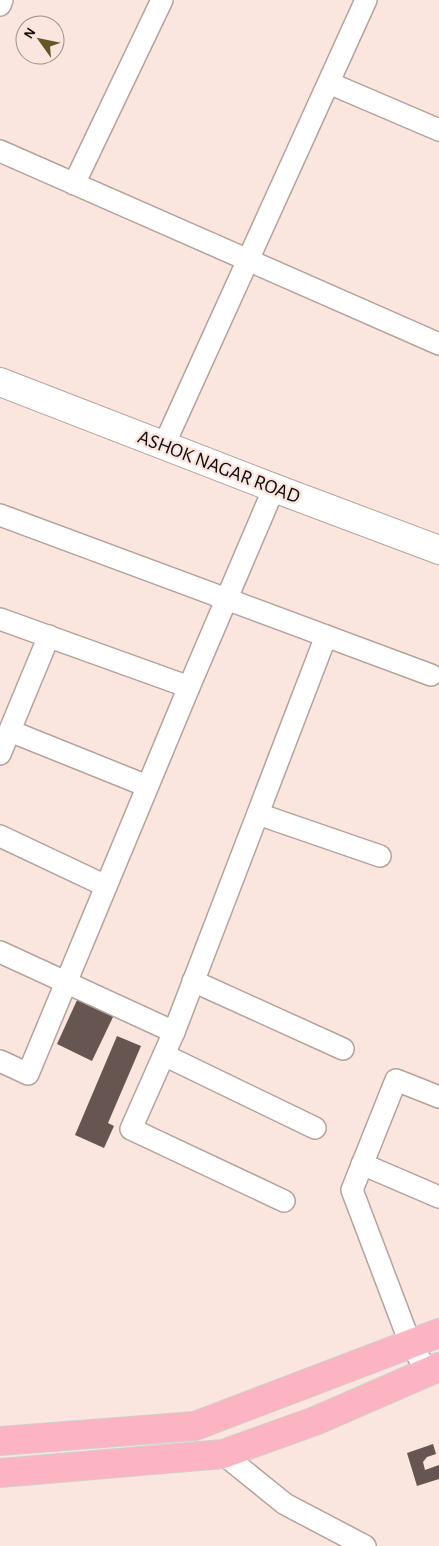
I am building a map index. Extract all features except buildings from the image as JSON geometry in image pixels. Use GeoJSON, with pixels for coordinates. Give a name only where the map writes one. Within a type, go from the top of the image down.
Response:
{"type":"FeatureCollection","features":[{"type":"Feature","properties":{"kind":"main road"},"geometry":{"type":"LineString","coordinates":[[0,1441],[195,1426],[410,1342],[439,1333]]}},
{"type":"Feature","properties":{"kind":"main road"},"geometry":{"type":"LineString","coordinates":[[0,1473],[222,1454],[315,1421],[433,1369]]}},
{"type":"Feature","properties":{"kind":"street"},"geometry":{"type":"LineString","coordinates":[[0,4],[2,0]]}},
{"type":"Feature","properties":{"kind":"street"},"geometry":{"type":"LineString","coordinates":[[74,184],[162,0]]}},
{"type":"Feature","properties":{"kind":"street"},"geometry":{"type":"LineString","coordinates":[[164,446],[366,0]]}},
{"type":"Feature","properties":{"kind":"street"},"geometry":{"type":"LineString","coordinates":[[329,83],[439,130]]}},
{"type":"Feature","properties":{"kind":"street"},"geometry":{"type":"LineString","coordinates":[[0,151],[439,344]]}},
{"type":"Feature","properties":{"kind":"street","name":"ASHOK NAGAR ROAD"},"geometry":{"type":"LineString","coordinates":[[0,382],[439,550]]}},
{"type":"Feature","properties":{"kind":"street"},"geometry":{"type":"LineString","coordinates":[[0,1061],[28,1074],[147,786],[274,488]]}},
{"type":"Feature","properties":{"kind":"street"},"geometry":{"type":"LineString","coordinates":[[0,515],[431,675]]}},
{"type":"Feature","properties":{"kind":"street"},"geometry":{"type":"LineString","coordinates":[[0,619],[189,687]]}},
{"type":"Feature","properties":{"kind":"street"},"geometry":{"type":"LineString","coordinates":[[0,754],[49,636]]}},
{"type":"Feature","properties":{"kind":"street"},"geometry":{"type":"LineString","coordinates":[[284,1201],[131,1129],[174,1032],[326,636]]}},
{"type":"Feature","properties":{"kind":"street"},"geometry":{"type":"LineString","coordinates":[[10,731],[147,786]]}},
{"type":"Feature","properties":{"kind":"street"},"geometry":{"type":"LineString","coordinates":[[258,814],[380,856]]}},
{"type":"Feature","properties":{"kind":"street"},"geometry":{"type":"LineString","coordinates":[[0,836],[106,886]]}},
{"type":"Feature","properties":{"kind":"street"},"geometry":{"type":"LineString","coordinates":[[0,952],[174,1032]]}},
{"type":"Feature","properties":{"kind":"street"},"geometry":{"type":"LineString","coordinates":[[194,981],[343,1049]]}},
{"type":"Feature","properties":{"kind":"street"},"geometry":{"type":"LineString","coordinates":[[164,1055],[316,1128]]}},
{"type":"Feature","properties":{"kind":"street"},"geometry":{"type":"LineString","coordinates":[[433,1369],[410,1342],[352,1190],[396,1080],[439,1097]]}},
{"type":"Feature","properties":{"kind":"street"},"geometry":{"type":"LineString","coordinates":[[362,1164],[439,1197]]}},
{"type":"Feature","properties":{"kind":"street"},"geometry":{"type":"LineString","coordinates":[[222,1454],[285,1504],[365,1546]]}}]}
